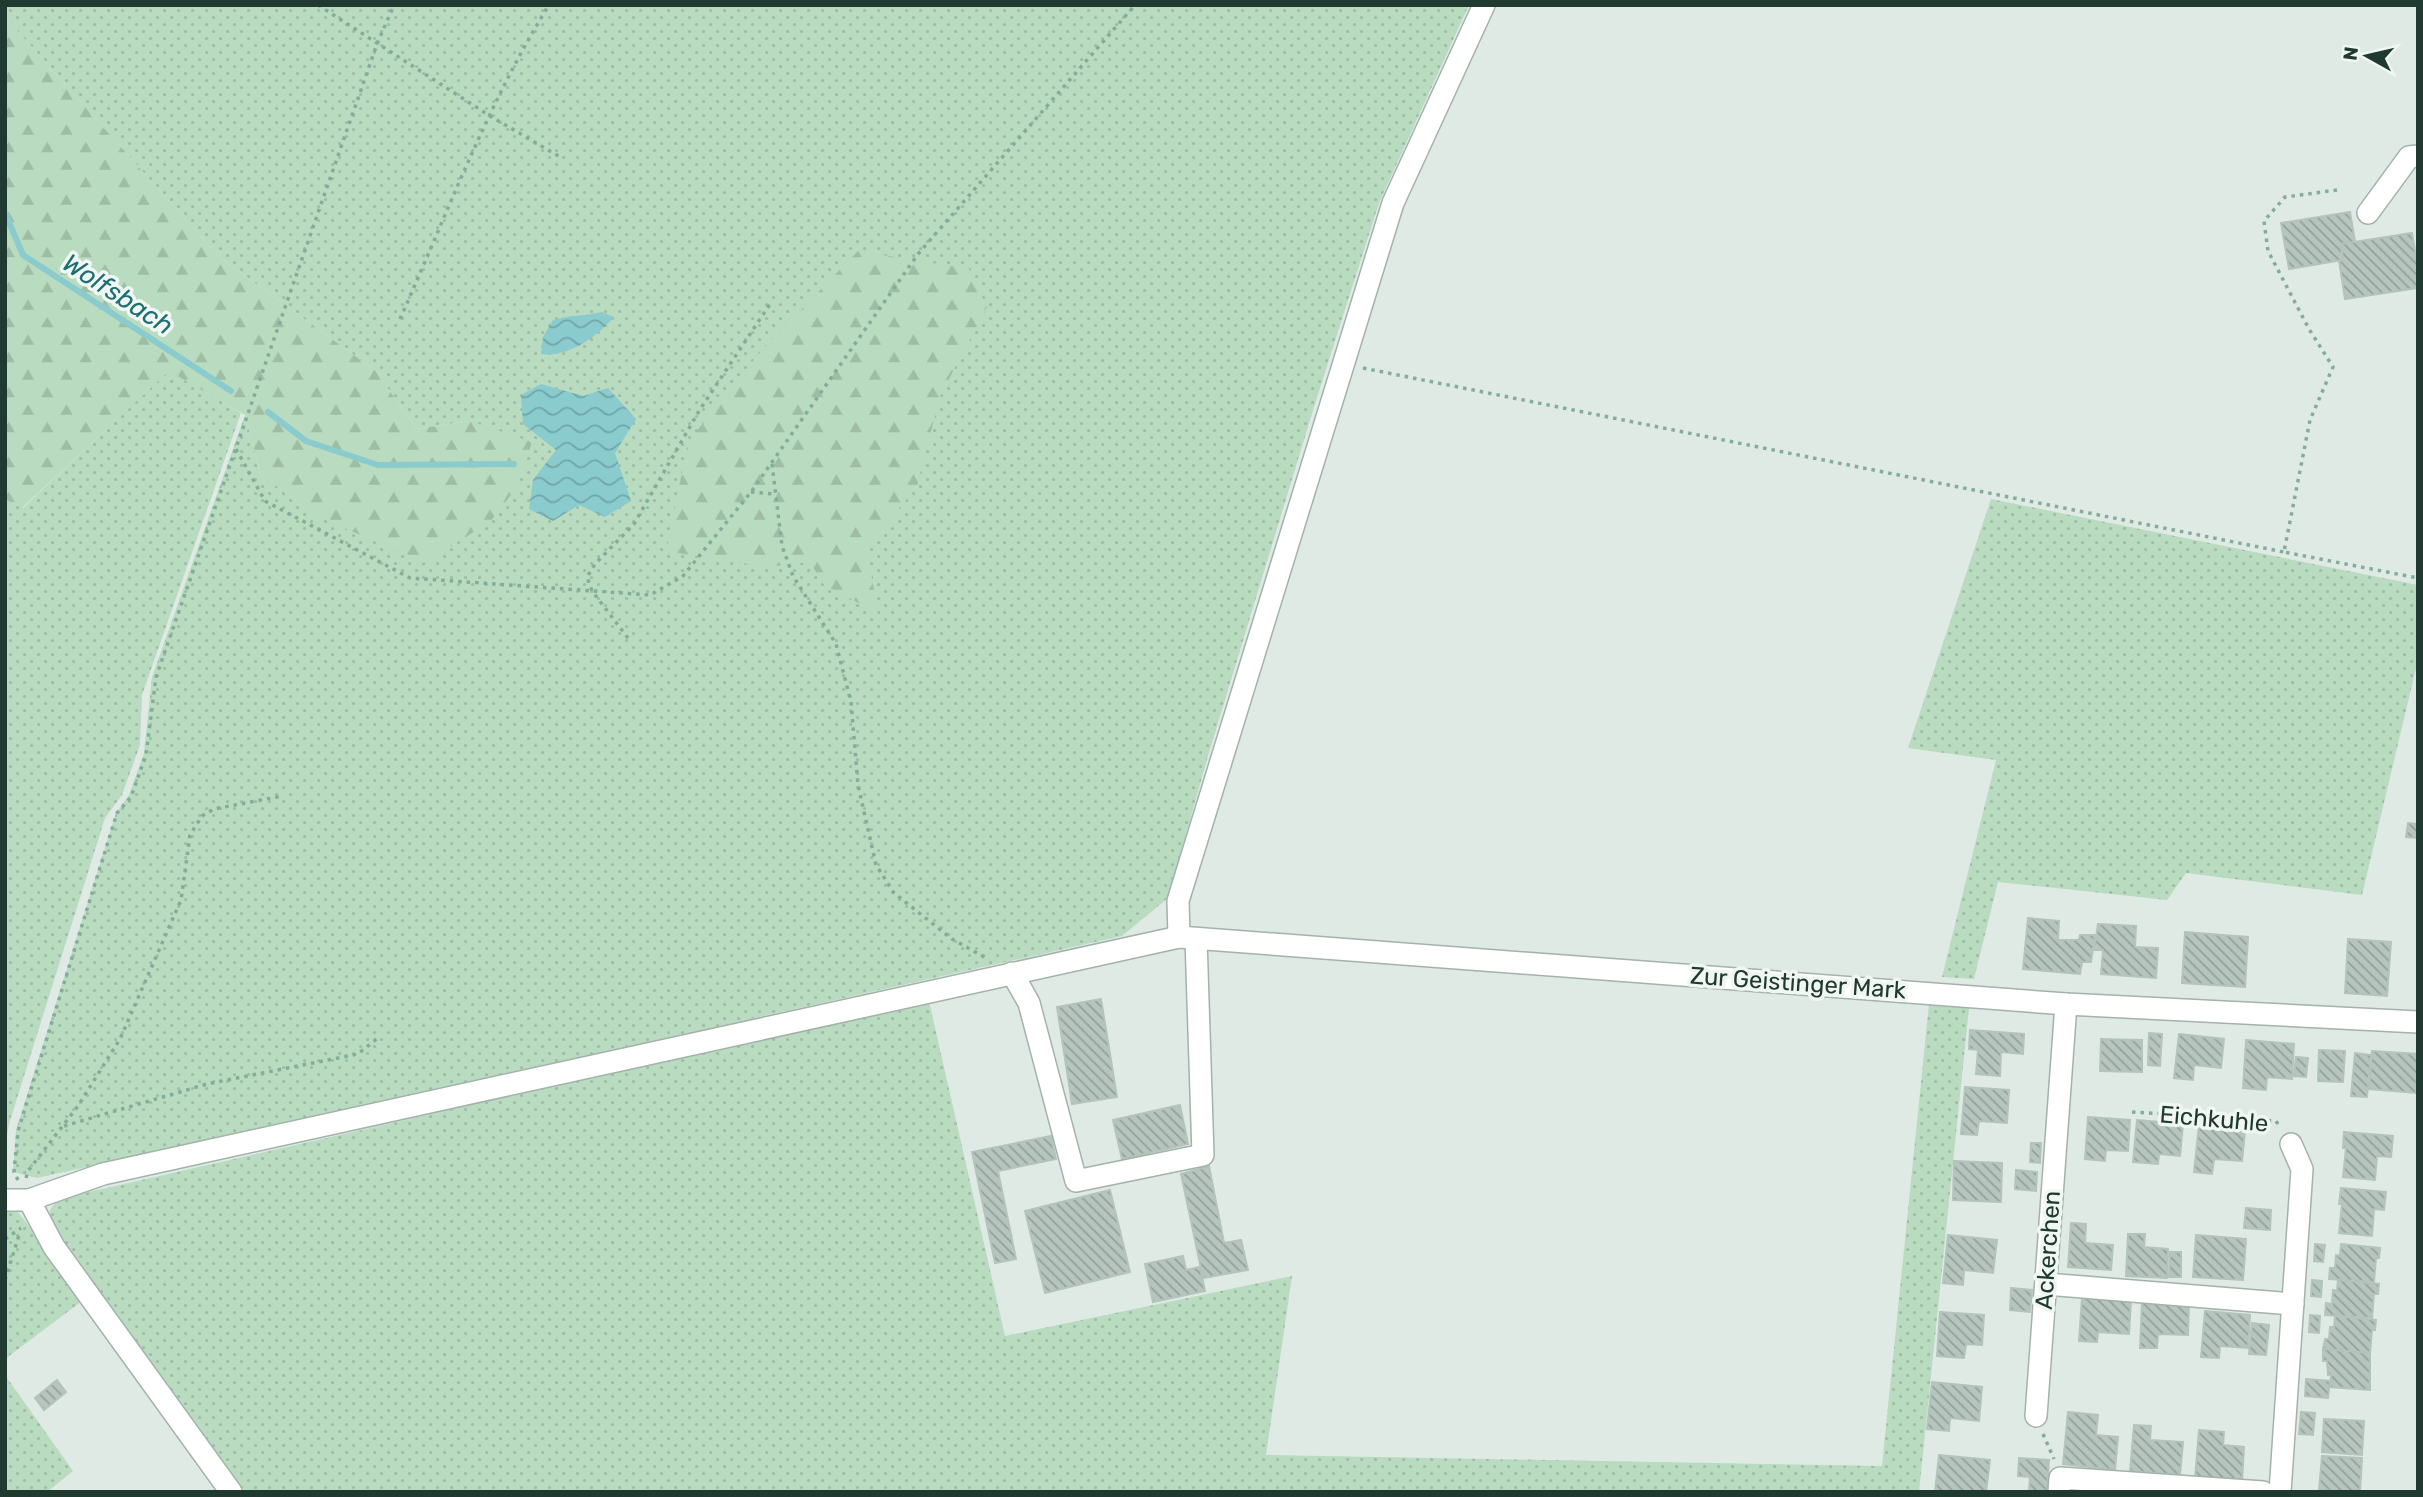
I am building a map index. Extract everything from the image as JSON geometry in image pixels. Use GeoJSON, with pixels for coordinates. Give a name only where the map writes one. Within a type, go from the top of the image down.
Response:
{"type":"FeatureCollection","features":[{"type":"Feature","properties":{"kind":"street"},"geometry":{"type":"LineString","coordinates":[[1012,974],[1029,1003],[1076,1181],[1203,1155],[1187,938],[1178,901],[1393,203],[1484,5]]}},
{"type":"Feature","properties":{"kind":"street"},"geometry":{"type":"LineString","coordinates":[[2368,213],[2409,157],[2418,156]]}},
{"type":"Feature","properties":{"kind":"street","name":"Zur Geistinger Mark"},"geometry":{"type":"LineString","coordinates":[[19,1197],[103,1174],[1187,938],[2066,1004],[2418,1022]]}},
{"type":"Feature","properties":{"kind":"street","name":"Ackerchen"},"geometry":{"type":"LineString","coordinates":[[2036,1416],[2066,1004]]}},
{"type":"Feature","properties":{"kind":"street","name":"Eichkuhle"},"geometry":{"type":"LineString","coordinates":[[2280,1492],[2302,1169],[2291,1144]]}},
{"type":"Feature","properties":{"kind":"street"},"geometry":{"type":"LineString","coordinates":[[19,1197],[231,1492]]}},
{"type":"Feature","properties":{"kind":"street"},"geometry":{"type":"LineString","coordinates":[[2046,1284],[2293,1304]]}},
{"type":"Feature","properties":{"kind":"street"},"geometry":{"type":"LineString","coordinates":[[2060,1485],[2263,1492]]}},
{"type":"Feature","properties":{"kind":"path"},"geometry":{"type":"LineString","coordinates":[[318,5],[490,116],[560,157]]}},
{"type":"Feature","properties":{"kind":"path"},"geometry":{"type":"LineString","coordinates":[[19,1197],[14,1172],[18,1131],[117,813],[131,797],[146,755],[156,677],[377,44],[394,5]]}},
{"type":"Feature","properties":{"kind":"path"},"geometry":{"type":"LineString","coordinates":[[400,319],[490,116],[548,5]]}},
{"type":"Feature","properties":{"kind":"path"},"geometry":{"type":"LineString","coordinates":[[236,449],[265,501],[410,578],[650,595],[683,576],[751,492],[918,254],[1136,5]]}},
{"type":"Feature","properties":{"kind":"path"},"geometry":{"type":"LineString","coordinates":[[2284,552],[2310,419],[2333,367],[2309,329],[2269,251],[2264,221],[2285,197],[2337,190]]}},
{"type":"Feature","properties":{"kind":"path"},"geometry":{"type":"LineString","coordinates":[[628,638],[592,591],[587,578],[595,564],[635,524],[699,411],[772,301]]}},
{"type":"Feature","properties":{"kind":"path"},"geometry":{"type":"LineString","coordinates":[[1343,365],[2418,578]]}},
{"type":"Feature","properties":{"kind":"path"},"geometry":{"type":"LineString","coordinates":[[772,462],[782,546],[793,576],[836,643],[851,702],[858,785],[876,865],[894,893],[952,939],[1012,974]]}},
{"type":"Feature","properties":{"kind":"path"},"geometry":{"type":"LineString","coordinates":[[751,492],[774,494]]}},
{"type":"Feature","properties":{"kind":"path"},"geometry":{"type":"LineString","coordinates":[[19,1197],[28,1171],[78,1106],[120,1039],[181,900],[190,835],[202,816],[214,809],[282,796]]}},
{"type":"Feature","properties":{"kind":"path"},"geometry":{"type":"LineString","coordinates":[[62,1127],[206,1084],[358,1054],[379,1037]]}},
{"type":"Feature","properties":{"kind":"path","name":"Eichkuhle"},"geometry":{"type":"LineString","coordinates":[[2132,1112],[2276,1121],[2291,1144]]}},
{"type":"Feature","properties":{"kind":"path"},"geometry":{"type":"LineString","coordinates":[[5,1280],[20,1230]]}},
{"type":"Feature","properties":{"kind":"path"},"geometry":{"type":"LineString","coordinates":[[2036,1416],[2060,1485]]}},
{"type":"Feature","properties":{"kind":"green space"},"geometry":{"type":"Polygon","coordinates":[[[5,5],[1469,5],[1379,203],[1208,756],[1168,898],[1122,936],[37,1178],[13,1172],[16,1130],[116,813],[129,795],[144,753],[152,677],[245,415],[261,474],[311,513],[470,421],[416,429],[376,371],[219,257],[5,17],[5,5]]]}},
{"type":"Feature","properties":{"kind":"green space"},"geometry":{"type":"Polygon","coordinates":[[[5,17],[219,257],[376,371],[416,429],[470,421],[532,442],[517,487],[490,522],[423,563],[311,513],[261,474],[245,415],[169,371],[22,508],[5,499],[5,17]]]}},
{"type":"Feature","properties":{"kind":"green space"},"geometry":{"type":"Polygon","coordinates":[[[858,251],[969,269],[987,307],[940,396],[917,486],[867,550],[878,613],[824,585],[810,562],[768,567],[678,553],[667,548],[688,442],[761,351],[858,251]]]}},
{"type":"Feature","properties":{"kind":"green space"},"geometry":{"type":"Polygon","coordinates":[[[169,370],[241,413],[142,695],[140,745],[122,795],[105,818],[9,1124],[5,1146],[5,499],[23,508],[169,370]]]}},
{"type":"Feature","properties":{"kind":"green space"},"geometry":{"type":"Polygon","coordinates":[[[1991,499],[2418,585],[2418,660],[2362,895],[2186,873],[2167,900],[1998,882],[1974,979],[1942,977],[1996,760],[1908,748],[1991,499]]]}},
{"type":"Feature","properties":{"kind":"green space"},"geometry":{"type":"Polygon","coordinates":[[[929,1001],[1005,1336],[1292,1276],[1266,1455],[1882,1466],[1929,1004],[1969,1008],[1919,1492],[245,1492],[51,1231],[50,1210],[58,1199],[929,1001]]]}},
{"type":"Feature","properties":{"kind":"green space"},"geometry":{"type":"Polygon","coordinates":[[[5,1208],[17,1211],[46,1247],[82,1301],[5,1359],[5,1208]]]}},
{"type":"Feature","properties":{"kind":"green space"},"geometry":{"type":"Polygon","coordinates":[[[5,1375],[73,1471],[47,1492],[5,1492],[5,1375]]]}},
{"type":"Feature","properties":{"kind":"water"},"geometry":{"type":"Polygon","coordinates":[[[602,312],[614,317],[590,339],[561,353],[541,354],[543,337],[553,320],[602,312]]]}},
{"type":"Feature","properties":{"kind":"water"},"geometry":{"type":"Polygon","coordinates":[[[541,384],[583,396],[608,388],[636,419],[615,453],[631,501],[605,517],[579,505],[553,521],[529,509],[533,480],[556,450],[523,424],[521,395],[541,384]]]}},
{"type":"Feature","properties":{"kind":"building"},"geometry":{"type":"Polygon","coordinates":[[[2350,212],[2355,242],[2341,244],[2343,260],[2289,269],[2281,223],[2350,212]]]}},
{"type":"Feature","properties":{"kind":"building"},"geometry":{"type":"Polygon","coordinates":[[[2412,233],[2418,288],[2345,299],[2339,261],[2343,260],[2341,244],[2412,233]]]}},
{"type":"Feature","properties":{"kind":"building"},"geometry":{"type":"Polygon","coordinates":[[[2408,823],[2418,824],[2418,838],[2406,837],[2408,823]]]}},
{"type":"Feature","properties":{"kind":"building"},"geometry":{"type":"Polygon","coordinates":[[[2028,918],[2059,921],[2058,940],[2079,940],[2080,935],[2095,935],[2091,962],[2082,962],[2080,974],[2023,969],[2028,918]]]}},
{"type":"Feature","properties":{"kind":"building"},"geometry":{"type":"Polygon","coordinates":[[[2098,924],[2136,926],[2135,947],[2158,948],[2156,978],[2101,974],[2103,950],[2094,950],[2098,924]]]}},
{"type":"Feature","properties":{"kind":"building"},"geometry":{"type":"Polygon","coordinates":[[[2185,932],[2248,937],[2245,987],[2182,983],[2185,932]]]}},
{"type":"Feature","properties":{"kind":"building"},"geometry":{"type":"Polygon","coordinates":[[[2348,939],[2391,942],[2387,996],[2345,993],[2348,939]]]}},
{"type":"Feature","properties":{"kind":"building"},"geometry":{"type":"Polygon","coordinates":[[[1101,999],[1117,1097],[1072,1104],[1057,1007],[1101,999]]]}},
{"type":"Feature","properties":{"kind":"building"},"geometry":{"type":"Polygon","coordinates":[[[1970,1030],[2024,1034],[2023,1054],[2001,1052],[2000,1076],[1976,1074],[1978,1050],[1969,1049],[1970,1030]]]}},
{"type":"Feature","properties":{"kind":"building"},"geometry":{"type":"Polygon","coordinates":[[[2149,1033],[2162,1034],[2160,1066],[2148,1065],[2149,1033]]]}},
{"type":"Feature","properties":{"kind":"building"},"geometry":{"type":"Polygon","coordinates":[[[2179,1034],[2224,1039],[2221,1068],[2194,1065],[2193,1080],[2174,1078],[2179,1034]]]}},
{"type":"Feature","properties":{"kind":"building"},"geometry":{"type":"Polygon","coordinates":[[[2101,1039],[2142,1040],[2142,1072],[2100,1071],[2101,1039]]]}},
{"type":"Feature","properties":{"kind":"building"},"geometry":{"type":"Polygon","coordinates":[[[2246,1040],[2294,1044],[2292,1079],[2267,1077],[2266,1090],[2243,1088],[2246,1040]]]}},
{"type":"Feature","properties":{"kind":"building"},"geometry":{"type":"Polygon","coordinates":[[[2319,1050],[2345,1051],[2343,1082],[2318,1081],[2319,1050]]]}},
{"type":"Feature","properties":{"kind":"building"},"geometry":{"type":"Polygon","coordinates":[[[2372,1051],[2418,1054],[2416,1093],[2369,1089],[2372,1051]]]}},
{"type":"Feature","properties":{"kind":"building"},"geometry":{"type":"Polygon","coordinates":[[[2355,1053],[2371,1055],[2367,1097],[2351,1096],[2355,1053]]]}},
{"type":"Feature","properties":{"kind":"building"},"geometry":{"type":"Polygon","coordinates":[[[2296,1057],[2308,1058],[2306,1077],[2294,1076],[2296,1057]]]}},
{"type":"Feature","properties":{"kind":"building"},"geometry":{"type":"Polygon","coordinates":[[[1965,1087],[2009,1090],[2007,1123],[1979,1121],[1977,1135],[1961,1134],[1965,1087]]]}},
{"type":"Feature","properties":{"kind":"building"},"geometry":{"type":"Polygon","coordinates":[[[1180,1105],[1188,1144],[1122,1159],[1113,1120],[1180,1105]]]}},
{"type":"Feature","properties":{"kind":"building"},"geometry":{"type":"Polygon","coordinates":[[[2088,1117],[2130,1120],[2128,1151],[2106,1150],[2105,1161],[2085,1159],[2088,1117]]]}},
{"type":"Feature","properties":{"kind":"building"},"geometry":{"type":"Polygon","coordinates":[[[2137,1120],[2183,1124],[2180,1156],[2159,1154],[2158,1164],[2133,1162],[2137,1120]]]}},
{"type":"Feature","properties":{"kind":"building"},"geometry":{"type":"Polygon","coordinates":[[[2199,1125],[2245,1130],[2242,1161],[2214,1159],[2212,1174],[2194,1172],[2199,1125]]]}},
{"type":"Feature","properties":{"kind":"building"},"geometry":{"type":"Polygon","coordinates":[[[2344,1132],[2393,1136],[2391,1157],[2377,1156],[2375,1180],[2343,1177],[2346,1148],[2343,1148],[2344,1132]]]}},
{"type":"Feature","properties":{"kind":"building"},"geometry":{"type":"Polygon","coordinates":[[[1051,1136],[1056,1159],[998,1171],[1016,1259],[995,1263],[972,1152],[1051,1136]]]}},
{"type":"Feature","properties":{"kind":"building"},"geometry":{"type":"Polygon","coordinates":[[[2031,1143],[2041,1143],[2040,1163],[2030,1162],[2031,1143]]]}},
{"type":"Feature","properties":{"kind":"building"},"geometry":{"type":"Polygon","coordinates":[[[1954,1161],[2002,1163],[2001,1202],[1953,1200],[1954,1161]]]}},
{"type":"Feature","properties":{"kind":"building"},"geometry":{"type":"Polygon","coordinates":[[[1209,1166],[1224,1243],[1241,1240],[1248,1270],[1203,1278],[1181,1174],[1209,1166]]]}},
{"type":"Feature","properties":{"kind":"building"},"geometry":{"type":"Polygon","coordinates":[[[2016,1170],[2037,1172],[2036,1191],[2015,1189],[2016,1170]]]}},
{"type":"Feature","properties":{"kind":"building"},"geometry":{"type":"Polygon","coordinates":[[[2341,1188],[2386,1192],[2384,1210],[2374,1209],[2372,1236],[2339,1233],[2341,1188]]]}},
{"type":"Feature","properties":{"kind":"building"},"geometry":{"type":"Polygon","coordinates":[[[1110,1190],[1130,1272],[1045,1293],[1025,1211],[1110,1190]]]}},
{"type":"Feature","properties":{"kind":"building"},"geometry":{"type":"Polygon","coordinates":[[[2246,1208],[2271,1210],[2270,1230],[2244,1228],[2246,1208]]]}},
{"type":"Feature","properties":{"kind":"building"},"geometry":{"type":"Polygon","coordinates":[[[2071,1223],[2086,1224],[2085,1243],[2113,1245],[2111,1270],[2068,1267],[2071,1223]]]}},
{"type":"Feature","properties":{"kind":"building"},"geometry":{"type":"Polygon","coordinates":[[[2128,1234],[2145,1234],[2144,1247],[2168,1249],[2167,1278],[2126,1276],[2128,1234]]]}},
{"type":"Feature","properties":{"kind":"building"},"geometry":{"type":"Polygon","coordinates":[[[1948,1235],[1997,1240],[1993,1273],[1964,1270],[1963,1285],[1943,1283],[1948,1235]]]}},
{"type":"Feature","properties":{"kind":"building"},"geometry":{"type":"Polygon","coordinates":[[[2196,1235],[2246,1239],[2243,1280],[2193,1277],[2196,1235]]]}},
{"type":"Feature","properties":{"kind":"building"},"geometry":{"type":"Polygon","coordinates":[[[2315,1244],[2325,1245],[2323,1262],[2314,1261],[2315,1244]]]}},
{"type":"Feature","properties":{"kind":"building"},"geometry":{"type":"Polygon","coordinates":[[[2341,1244],[2380,1248],[2379,1258],[2376,1258],[2374,1282],[2329,1279],[2330,1268],[2335,1268],[2336,1255],[2340,1256],[2341,1244]]]}},
{"type":"Feature","properties":{"kind":"building"},"geometry":{"type":"Polygon","coordinates":[[[2170,1252],[2181,1252],[2181,1277],[2169,1277],[2170,1252]]]}},
{"type":"Feature","properties":{"kind":"building"},"geometry":{"type":"Polygon","coordinates":[[[1183,1256],[1186,1270],[1200,1267],[1205,1291],[1153,1302],[1145,1264],[1183,1256]]]}},
{"type":"Feature","properties":{"kind":"building"},"geometry":{"type":"Polygon","coordinates":[[[2312,1280],[2322,1281],[2321,1297],[2311,1296],[2312,1280]]]}},
{"type":"Feature","properties":{"kind":"building"},"geometry":{"type":"Polygon","coordinates":[[[2338,1280],[2379,1284],[2378,1294],[2374,1294],[2372,1318],[2325,1315],[2326,1303],[2332,1304],[2333,1290],[2337,1291],[2338,1280]]]}},
{"type":"Feature","properties":{"kind":"building"},"geometry":{"type":"Polygon","coordinates":[[[2011,1288],[2032,1290],[2030,1312],[2010,1310],[2011,1288]]]}},
{"type":"Feature","properties":{"kind":"building"},"geometry":{"type":"Polygon","coordinates":[[[2082,1298],[2131,1301],[2129,1334],[2098,1332],[2097,1342],[2079,1341],[2082,1298]]]}},
{"type":"Feature","properties":{"kind":"building"},"geometry":{"type":"Polygon","coordinates":[[[2142,1302],[2189,1304],[2188,1335],[2158,1334],[2157,1348],[2140,1348],[2142,1302]]]}},
{"type":"Feature","properties":{"kind":"building"},"geometry":{"type":"Polygon","coordinates":[[[2205,1311],[2250,1315],[2248,1348],[2220,1346],[2219,1358],[2201,1357],[2205,1311]]]}},
{"type":"Feature","properties":{"kind":"building"},"geometry":{"type":"Polygon","coordinates":[[[1940,1312],[1984,1315],[1982,1345],[1966,1344],[1964,1358],[1937,1356],[1940,1312]]]}},
{"type":"Feature","properties":{"kind":"building"},"geometry":{"type":"Polygon","coordinates":[[[2310,1315],[2320,1316],[2319,1333],[2309,1332],[2310,1315]]]}},
{"type":"Feature","properties":{"kind":"building"},"geometry":{"type":"Polygon","coordinates":[[[2335,1316],[2376,1320],[2375,1330],[2372,1330],[2370,1353],[2323,1349],[2325,1339],[2329,1339],[2330,1327],[2334,1327],[2335,1316]]]}},
{"type":"Feature","properties":{"kind":"building"},"geometry":{"type":"Polygon","coordinates":[[[2252,1323],[2269,1325],[2266,1355],[2249,1354],[2252,1323]]]}},
{"type":"Feature","properties":{"kind":"building"},"geometry":{"type":"Polygon","coordinates":[[[2323,1349],[2370,1353],[2370,1390],[2330,1387],[2331,1375],[2328,1375],[2327,1361],[2323,1361],[2323,1349]]]}},
{"type":"Feature","properties":{"kind":"building"},"geometry":{"type":"Polygon","coordinates":[[[2306,1379],[2330,1381],[2328,1398],[2305,1396],[2306,1379]]]}},
{"type":"Feature","properties":{"kind":"building"},"geometry":{"type":"Polygon","coordinates":[[[57,1380],[66,1392],[44,1410],[35,1398],[57,1380]]]}},
{"type":"Feature","properties":{"kind":"building"},"geometry":{"type":"Polygon","coordinates":[[[1932,1382],[1982,1387],[1979,1421],[1950,1418],[1949,1431],[1927,1429],[1932,1382]]]}},
{"type":"Feature","properties":{"kind":"building"},"geometry":{"type":"Polygon","coordinates":[[[2068,1412],[2098,1415],[2096,1435],[2118,1437],[2115,1470],[2063,1464],[2068,1412]]]}},
{"type":"Feature","properties":{"kind":"building"},"geometry":{"type":"Polygon","coordinates":[[[2301,1412],[2315,1413],[2313,1435],[2299,1434],[2301,1412]]]}},
{"type":"Feature","properties":{"kind":"building"},"geometry":{"type":"Polygon","coordinates":[[[2324,1419],[2364,1421],[2362,1455],[2322,1452],[2324,1419]]]}},
{"type":"Feature","properties":{"kind":"building"},"geometry":{"type":"Polygon","coordinates":[[[2134,1425],[2151,1426],[2150,1440],[2183,1442],[2180,1475],[2130,1471],[2134,1425]]]}},
{"type":"Feature","properties":{"kind":"building"},"geometry":{"type":"Polygon","coordinates":[[[2199,1430],[2224,1432],[2223,1445],[2244,1447],[2242,1481],[2195,1478],[2199,1430]]]}},
{"type":"Feature","properties":{"kind":"building"},"geometry":{"type":"Polygon","coordinates":[[[1939,1455],[1990,1460],[1986,1492],[1935,1492],[1939,1455]]]}},
{"type":"Feature","properties":{"kind":"building"},"geometry":{"type":"Polygon","coordinates":[[[2322,1456],[2362,1458],[2360,1492],[2319,1490],[2322,1456]]]}},
{"type":"Feature","properties":{"kind":"building"},"geometry":{"type":"Polygon","coordinates":[[[2019,1458],[2049,1460],[2047,1492],[2029,1492],[2030,1477],[2018,1476],[2019,1458]]]}},
{"type":"Feature","properties":{"kind":"waterway","name":"Wolfsbach"},"geometry":{"type":"LineString","coordinates":[[5,213],[23,255],[231,391]]}},
{"type":"Feature","properties":{"kind":"waterway","name":"Wolfsbach"},"geometry":{"type":"LineString","coordinates":[[268,412],[306,441],[378,465],[514,464]]}}]}
